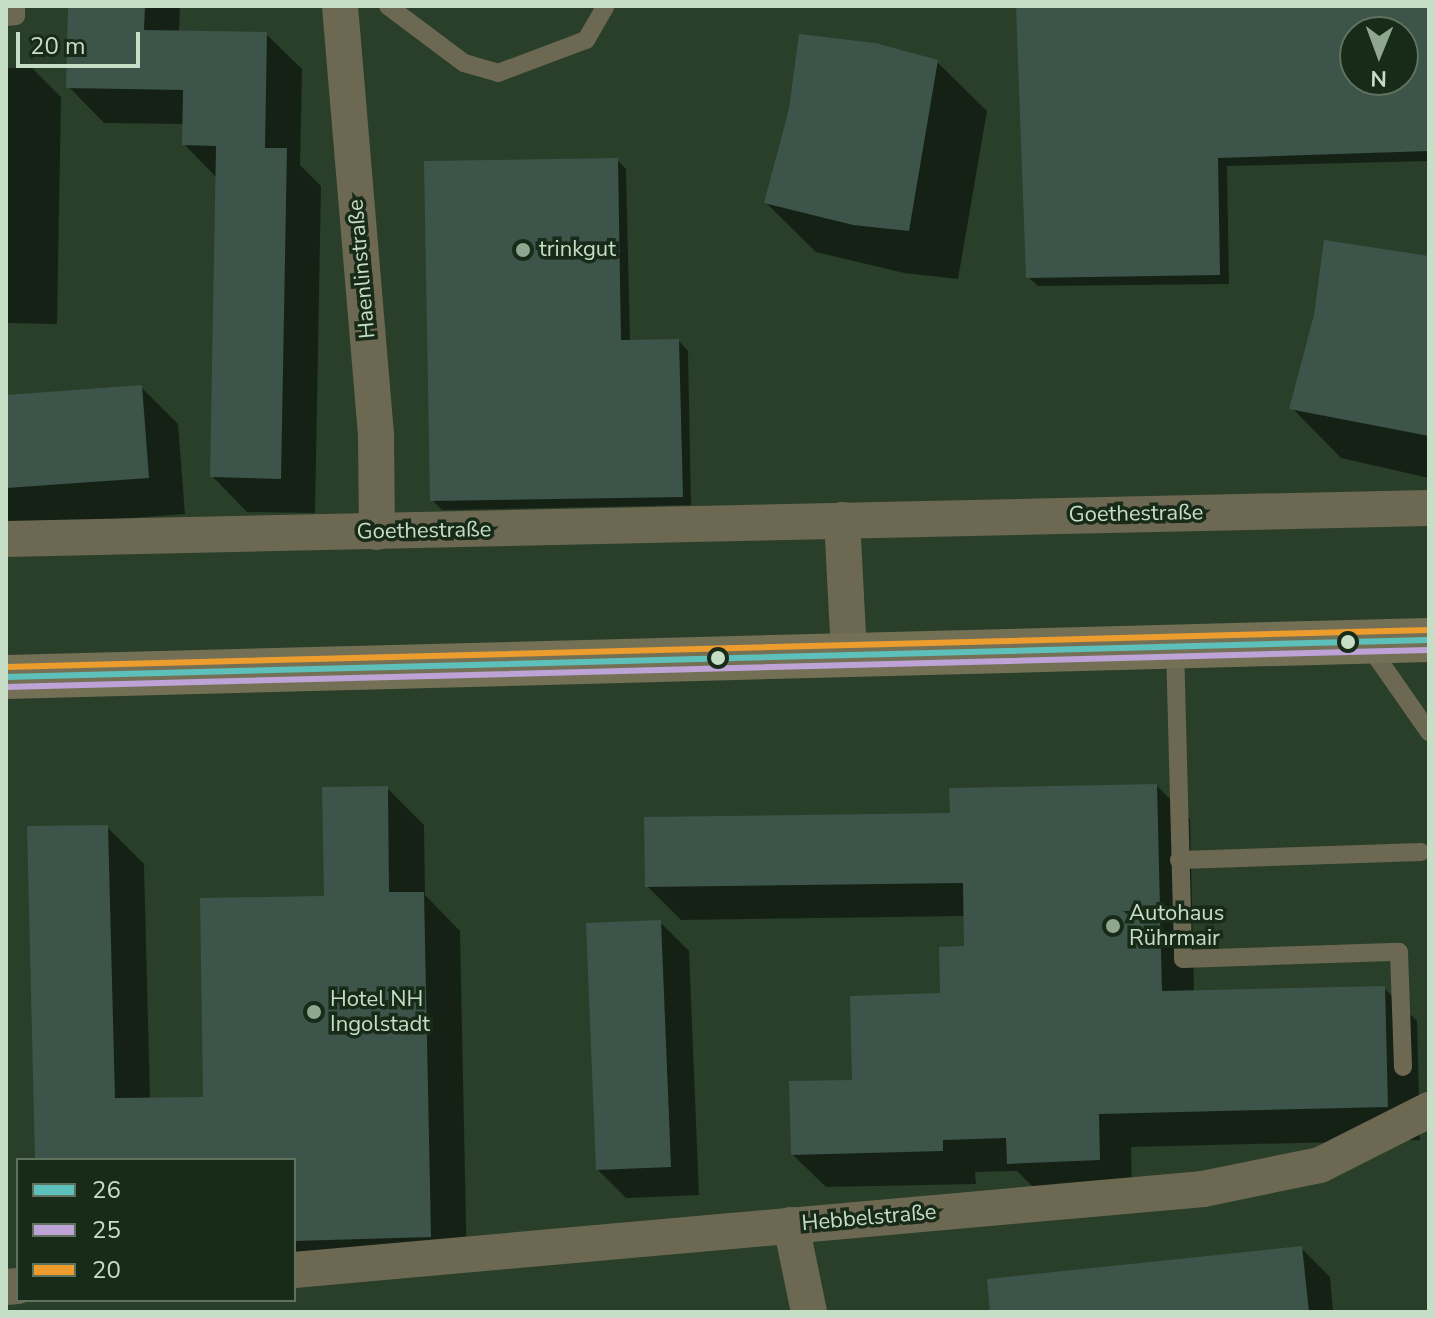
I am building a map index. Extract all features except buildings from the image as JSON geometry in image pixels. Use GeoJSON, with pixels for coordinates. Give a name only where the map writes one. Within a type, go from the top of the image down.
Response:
{"type":"FeatureCollection","features":[{"type":"Feature","properties":{"kind":"main road"},"geometry":{"type":"LineString","coordinates":[[6,677],[1429,640]]}},
{"type":"Feature","properties":{"kind":"street","name":"Haenlinstraße"},"geometry":{"type":"LineString","coordinates":[[340,6],[376,436],[377,532]]}},
{"type":"Feature","properties":{"kind":"street","name":"Goethestraße"},"geometry":{"type":"LineString","coordinates":[[6,539],[1429,508]]}},
{"type":"Feature","properties":{"kind":"street"},"geometry":{"type":"LineString","coordinates":[[842,520],[849,655]]}},
{"type":"Feature","properties":{"kind":"street","name":"Hebbelstraße"},"geometry":{"type":"LineString","coordinates":[[296,1270],[1203,1189],[1320,1165],[1429,1110]]}},
{"type":"Feature","properties":{"kind":"street"},"geometry":{"type":"LineString","coordinates":[[791,1225],[809,1312]]}},
{"type":"Feature","properties":{"kind":"lane"},"geometry":{"type":"LineString","coordinates":[[6,17],[16,16],[16,6]]}},
{"type":"Feature","properties":{"kind":"lane"},"geometry":{"type":"LineString","coordinates":[[388,6],[464,63],[498,73],[586,40],[606,6]]}},
{"type":"Feature","properties":{"kind":"lane"},"geometry":{"type":"LineString","coordinates":[[1365,641],[1429,732]]}},
{"type":"Feature","properties":{"kind":"lane"},"geometry":{"type":"LineString","coordinates":[[1175,646],[1183,959],[1399,952],[1403,1067]]}},
{"type":"Feature","properties":{"kind":"lane"},"geometry":{"type":"LineString","coordinates":[[1179,860],[1421,852]]}},
{"type":"Feature","properties":{"kind":"transit line","name":"20"},"geometry":{"type":"LineString","coordinates":[[6,667],[1429,630]]}},
{"type":"Feature","properties":{"kind":"transit line","name":"26"},"geometry":{"type":"LineString","coordinates":[[6,677],[1429,640]]}},
{"type":"Feature","properties":{"kind":"transit line","name":"25"},"geometry":{"type":"LineString","coordinates":[[6,687],[1429,650]]}},
{"type":"Feature","properties":{"kind":"place","name":"trinkgut"},"geometry":{"type":"Point","coordinates":[523,250]}},
{"type":"Feature","properties":{"kind":"place","name":"Autohaus Rührmair"},"geometry":{"type":"Point","coordinates":[1113,926]}},
{"type":"Feature","properties":{"kind":"place","name":"Hotel NH Ingolstadt"},"geometry":{"type":"Point","coordinates":[314,1012]}}]}
